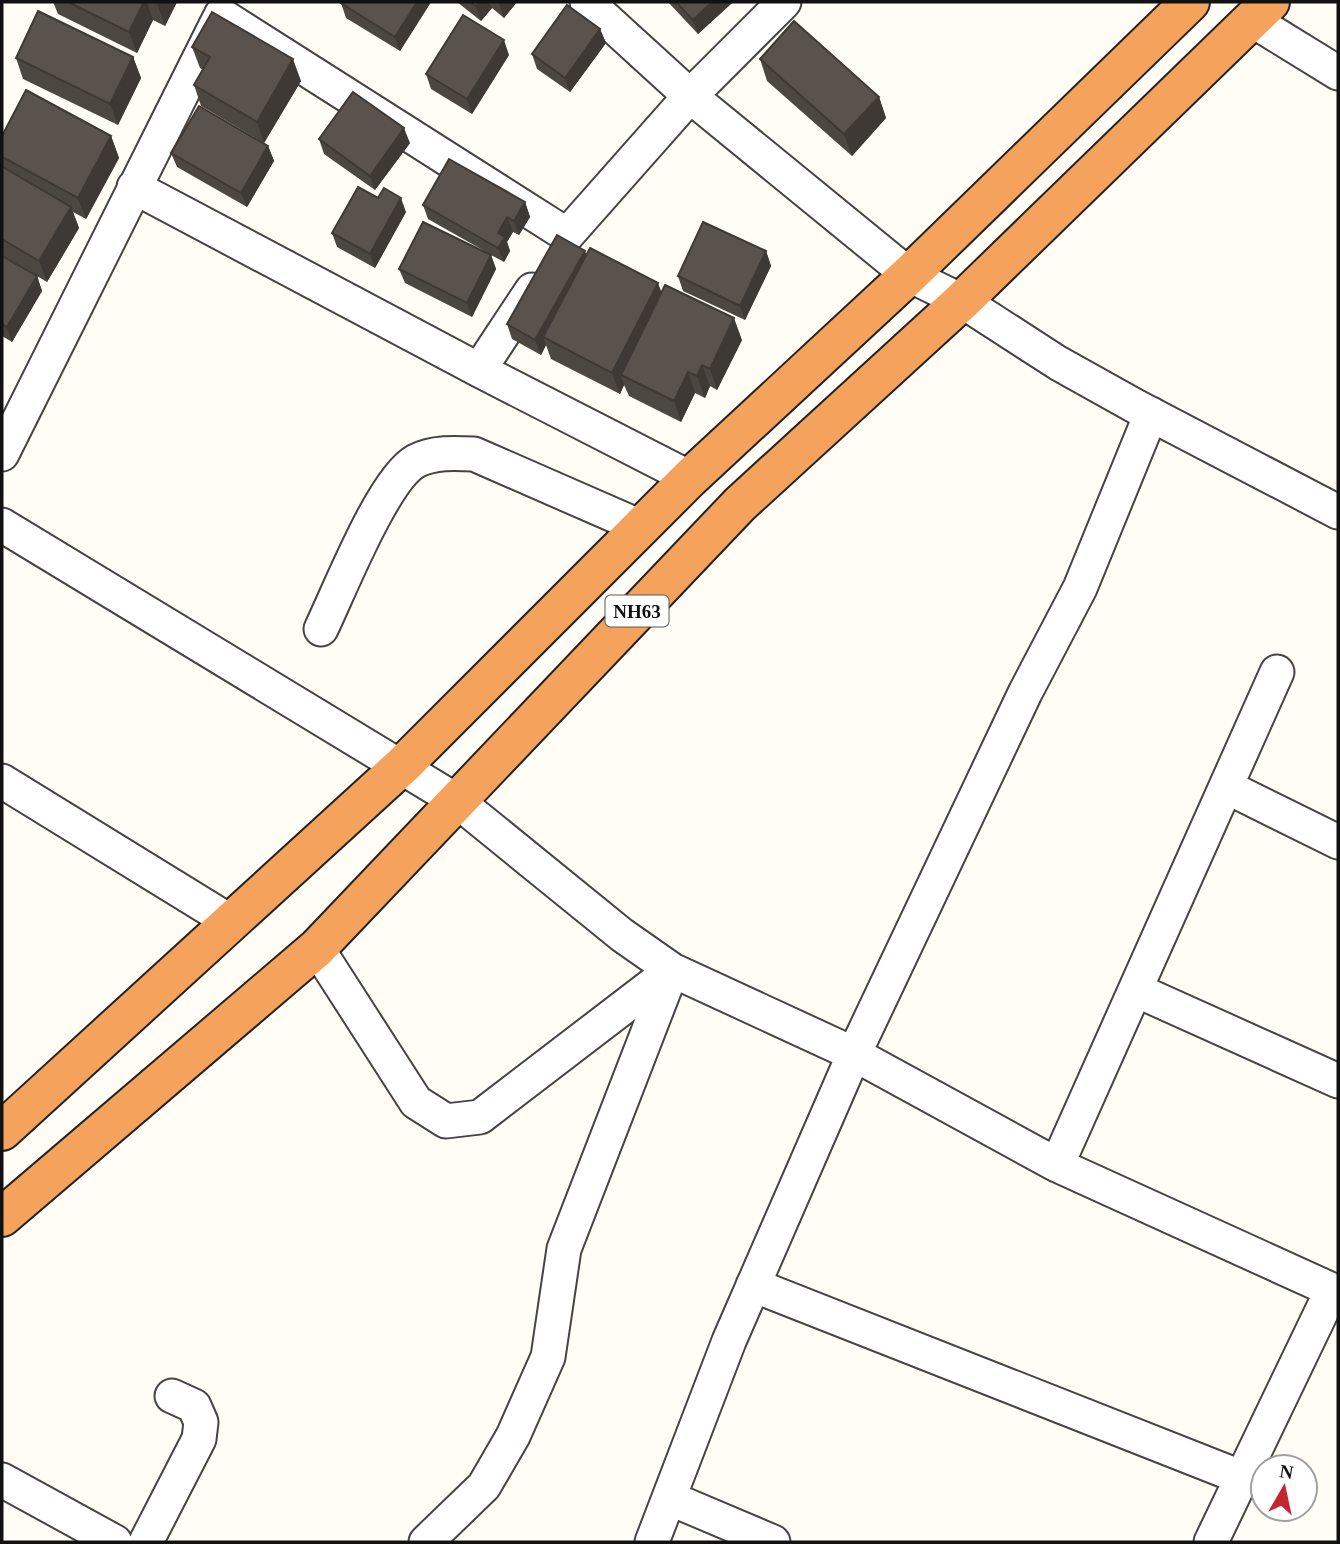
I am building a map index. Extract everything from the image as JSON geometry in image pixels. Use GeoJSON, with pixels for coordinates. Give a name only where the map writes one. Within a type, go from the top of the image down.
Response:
{"type":"FeatureCollection","features":[{"type":"Feature","properties":{"kind":"highway","name":"NH63"},"geometry":{"type":"LineString","coordinates":[[2,1131],[402,765],[690,478],[909,275],[1190,2]]}},
{"type":"Feature","properties":{"kind":"highway","name":"NH63"},"geometry":{"type":"LineString","coordinates":[[2,1217],[317,948],[740,504],[962,301],[1261,11]]}},
{"type":"Feature","properties":{"kind":"street"},"geometry":{"type":"LineString","coordinates":[[587,2],[690,96],[909,275],[962,301],[1058,363],[1338,512]]}},
{"type":"Feature","properties":{"kind":"street"},"geometry":{"type":"LineString","coordinates":[[479,370],[555,254],[690,96],[784,2]]}},
{"type":"Feature","properties":{"kind":"street"},"geometry":{"type":"LineString","coordinates":[[2,454],[225,8],[555,254]]}},
{"type":"Feature","properties":{"kind":"street"},"geometry":{"type":"LineString","coordinates":[[1261,11],[1338,73]]}},
{"type":"Feature","properties":{"kind":"street"},"geometry":{"type":"LineString","coordinates":[[134,187],[479,370],[690,478]]}},
{"type":"Feature","properties":{"kind":"street"},"geometry":{"type":"LineString","coordinates":[[652,1542],[753,1285],[854,1054],[1080,587],[1151,414]]}},
{"type":"Feature","properties":{"kind":"street"},"geometry":{"type":"LineString","coordinates":[[321,629],[392,483],[415,461],[445,452],[474,454],[641,527]]}},
{"type":"Feature","properties":{"kind":"street"},"geometry":{"type":"LineString","coordinates":[[2,525],[402,765],[457,801],[622,935],[673,970],[854,1054],[1057,1165],[1332,1290],[1211,1542]]}},
{"type":"Feature","properties":{"kind":"street"},"geometry":{"type":"LineString","coordinates":[[1057,1165],[1277,672]]}},
{"type":"Feature","properties":{"kind":"street"},"geometry":{"type":"LineString","coordinates":[[2,781],[231,922]]}},
{"type":"Feature","properties":{"kind":"street"},"geometry":{"type":"LineString","coordinates":[[1227,787],[1338,842]]}},
{"type":"Feature","properties":{"kind":"street"},"geometry":{"type":"LineString","coordinates":[[317,948],[416,1102],[446,1121],[480,1117],[673,970]]}},
{"type":"Feature","properties":{"kind":"street"},"geometry":{"type":"LineString","coordinates":[[428,1542],[484,1486],[513,1436],[548,1357],[564,1249],[673,970]]}},
{"type":"Feature","properties":{"kind":"street"},"geometry":{"type":"LineString","coordinates":[[1136,990],[1338,1081]]}},
{"type":"Feature","properties":{"kind":"street"},"geometry":{"type":"LineString","coordinates":[[753,1285],[1243,1478]]}},
{"type":"Feature","properties":{"kind":"street"},"geometry":{"type":"LineString","coordinates":[[146,1542],[199,1439],[201,1422],[194,1406],[172,1396]]}},
{"type":"Feature","properties":{"kind":"street"},"geometry":{"type":"LineString","coordinates":[[2,1480],[116,1542]]}},
{"type":"Feature","properties":{"kind":"street"},"geometry":{"type":"LineString","coordinates":[[669,1499],[774,1542]]}},
{"type":"Feature","properties":{"kind":"building"},"geometry":{"type":"Polygon","coordinates":[[[68,2],[144,2],[129,32],[68,2]]]}},
{"type":"Feature","properties":{"kind":"building"},"geometry":{"type":"Polygon","coordinates":[[[342,2],[417,2],[395,37],[342,2]]]}},
{"type":"Feature","properties":{"kind":"building"},"geometry":{"type":"Polygon","coordinates":[[[676,2],[712,2],[693,20],[676,2]]]}},
{"type":"Feature","properties":{"kind":"building"},"geometry":{"type":"Polygon","coordinates":[[[567,5],[600,29],[565,78],[532,54],[567,5]]]}},
{"type":"Feature","properties":{"kind":"building"},"geometry":{"type":"Polygon","coordinates":[[[38,11],[133,57],[110,104],[16,58],[38,11]]]}},
{"type":"Feature","properties":{"kind":"building"},"geometry":{"type":"Polygon","coordinates":[[[212,12],[293,59],[257,122],[194,85],[210,57],[192,47],[212,12]]]}},
{"type":"Feature","properties":{"kind":"building"},"geometry":{"type":"Polygon","coordinates":[[[463,15],[504,40],[467,99],[426,74],[463,15]]]}},
{"type":"Feature","properties":{"kind":"building"},"geometry":{"type":"Polygon","coordinates":[[[794,21],[879,97],[844,134],[760,59],[794,21]]]}},
{"type":"Feature","properties":{"kind":"building"},"geometry":{"type":"Polygon","coordinates":[[[26,90],[111,136],[78,198],[2,157],[2,136],[26,90]]]}},
{"type":"Feature","properties":{"kind":"building"},"geometry":{"type":"Polygon","coordinates":[[[353,92],[404,128],[370,176],[319,139],[353,92]]]}},
{"type":"Feature","properties":{"kind":"building"},"geometry":{"type":"Polygon","coordinates":[[[199,106],[268,146],[241,193],[171,153],[199,106]]]}},
{"type":"Feature","properties":{"kind":"building"},"geometry":{"type":"Polygon","coordinates":[[[449,159],[525,202],[514,221],[507,217],[498,233],[505,237],[498,248],[423,205],[449,159]]]}},
{"type":"Feature","properties":{"kind":"building"},"geometry":{"type":"Polygon","coordinates":[[[3,167],[71,207],[39,261],[2,239],[3,167]]]}},
{"type":"Feature","properties":{"kind":"building"},"geometry":{"type":"Polygon","coordinates":[[[358,187],[378,198],[384,188],[401,198],[370,254],[332,233],[358,187]]]}},
{"type":"Feature","properties":{"kind":"building"},"geometry":{"type":"Polygon","coordinates":[[[423,222],[491,255],[467,303],[399,269],[423,222]]]}},
{"type":"Feature","properties":{"kind":"building"},"geometry":{"type":"Polygon","coordinates":[[[703,222],[766,251],[740,306],[678,276],[703,222]]]}},
{"type":"Feature","properties":{"kind":"building"},"geometry":{"type":"Polygon","coordinates":[[[557,235],[585,251],[535,340],[507,324],[557,235]]]}},
{"type":"Feature","properties":{"kind":"building"},"geometry":{"type":"Polygon","coordinates":[[[590,248],[658,283],[612,373],[543,337],[590,248]]]}},
{"type":"Feature","properties":{"kind":"building"},"geometry":{"type":"Polygon","coordinates":[[[2,256],[37,276],[7,327],[2,324],[2,256]]]}},
{"type":"Feature","properties":{"kind":"building"},"geometry":{"type":"Polygon","coordinates":[[[665,285],[734,318],[710,369],[702,365],[697,376],[688,372],[674,401],[621,375],[665,285]]]}}]}
